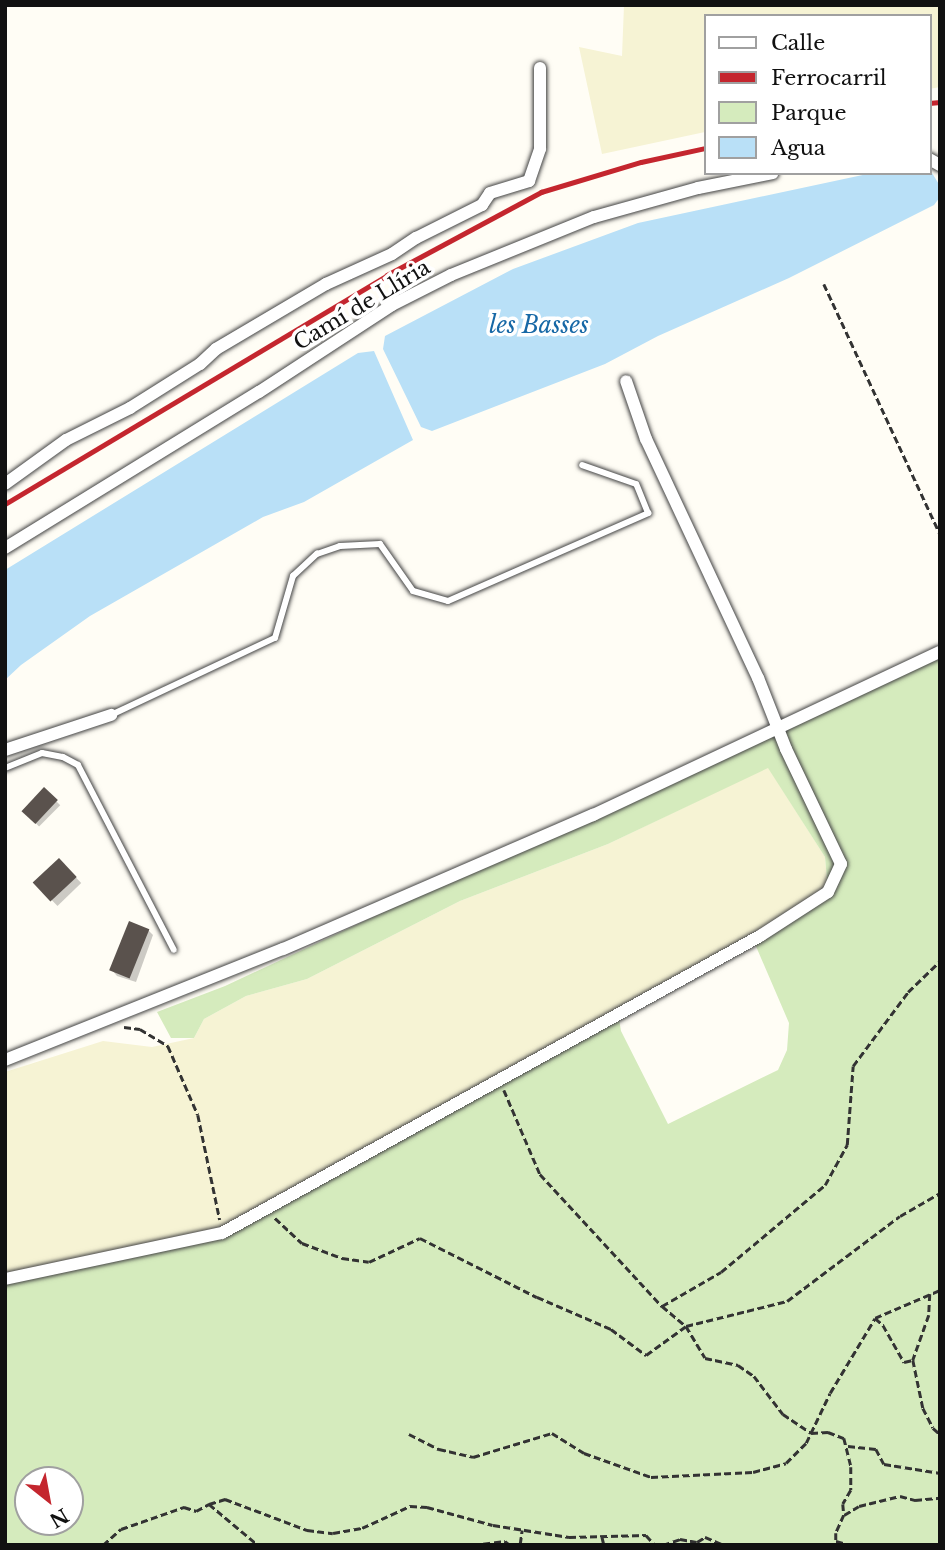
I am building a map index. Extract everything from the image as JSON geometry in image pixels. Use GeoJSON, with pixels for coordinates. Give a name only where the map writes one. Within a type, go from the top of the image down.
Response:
{"type":"FeatureCollection","features":[{"type":"Feature","properties":{"kind":"street"},"geometry":{"type":"LineString","coordinates":[[5,484],[65,440],[130,408],[201,364],[216,349],[326,284],[392,254],[416,238],[482,205],[490,193],[530,181],[540,149],[540,68]]}},
{"type":"Feature","properties":{"kind":"street","name":"Camí de Llíria"},"geometry":{"type":"LineString","coordinates":[[5,548],[260,392],[392,305],[451,275],[594,217],[698,188],[763,175]]}},
{"type":"Feature","properties":{"kind":"street"},"geometry":{"type":"LineString","coordinates":[[5,1279],[222,1233],[499,1077],[760,936],[828,892],[841,864],[758,678],[646,439],[626,381]]}},
{"type":"Feature","properties":{"kind":"street"},"geometry":{"type":"LineString","coordinates":[[5,1059],[283,949],[593,815],[940,652]]}},
{"type":"Feature","properties":{"kind":"street"},"geometry":{"type":"LineString","coordinates":[[5,750],[111,716]]}},
{"type":"Feature","properties":{"kind":"lane"},"geometry":{"type":"LineString","coordinates":[[111,716],[275,638],[293,576],[317,554],[340,546],[380,544],[413,591],[448,601],[648,513],[636,484],[582,465]]}},
{"type":"Feature","properties":{"kind":"lane"},"geometry":{"type":"LineString","coordinates":[[5,768],[42,753],[63,757],[78,765],[174,950]]}},
{"type":"Feature","properties":{"kind":"path"},"geometry":{"type":"LineString","coordinates":[[824,284],[940,534]]}},
{"type":"Feature","properties":{"kind":"path"},"geometry":{"type":"LineString","coordinates":[[662,1306],[721,1272],[825,1185],[848,1145],[853,1066],[908,992],[940,961]]}},
{"type":"Feature","properties":{"kind":"path"},"geometry":{"type":"LineString","coordinates":[[97,1023],[140,1029],[168,1046],[198,1115],[222,1233]]}},
{"type":"Feature","properties":{"kind":"path"},"geometry":{"type":"LineString","coordinates":[[499,1077],[540,1174],[662,1306],[686,1326],[705,1358],[738,1365],[754,1376],[783,1414],[811,1433],[828,1433],[844,1438],[851,1467],[851,1490],[843,1504],[844,1515],[836,1543],[886,1545]]}},
{"type":"Feature","properties":{"kind":"path"},"geometry":{"type":"LineString","coordinates":[[268,1207],[279,1224],[302,1243],[342,1258],[369,1262],[420,1238],[537,1297],[611,1329],[646,1355],[686,1326],[787,1301],[900,1216],[940,1193]]}},
{"type":"Feature","properties":{"kind":"path"},"geometry":{"type":"LineString","coordinates":[[409,1434],[439,1449],[473,1457],[552,1433],[584,1453],[651,1477],[753,1472],[786,1463],[806,1443],[830,1393],[875,1318],[940,1290]]}},
{"type":"Feature","properties":{"kind":"path"},"geometry":{"type":"LineString","coordinates":[[930,1294],[929,1315],[913,1360],[923,1408],[933,1428],[940,1434]]}},
{"type":"Feature","properties":{"kind":"path"},"geometry":{"type":"LineString","coordinates":[[875,1318],[883,1325],[904,1362],[913,1360]]}},
{"type":"Feature","properties":{"kind":"path"},"geometry":{"type":"LineString","coordinates":[[846,1447],[876,1450],[884,1464],[940,1473]]}},
{"type":"Feature","properties":{"kind":"path"},"geometry":{"type":"LineString","coordinates":[[844,1515],[859,1506],[900,1496],[915,1500],[940,1498]]}},
{"type":"Feature","properties":{"kind":"path"},"geometry":{"type":"LineString","coordinates":[[103,1545],[121,1529],[184,1507],[196,1511],[225,1499],[307,1530],[333,1533],[362,1528],[410,1506],[427,1507],[522,1530],[569,1537],[646,1535],[655,1545]]}},
{"type":"Feature","properties":{"kind":"path"},"geometry":{"type":"LineString","coordinates":[[209,1504],[258,1545]]}},
{"type":"Feature","properties":{"kind":"path"},"geometry":{"type":"LineString","coordinates":[[520,1545],[522,1530]]}},
{"type":"Feature","properties":{"kind":"path"},"geometry":{"type":"LineString","coordinates":[[602,1536],[604,1545]]}},
{"type":"Feature","properties":{"kind":"path"},"geometry":{"type":"LineString","coordinates":[[663,1545],[680,1539],[697,1542],[705,1537],[724,1545]]}},
{"type":"Feature","properties":{"kind":"path"},"geometry":{"type":"LineString","coordinates":[[473,1545],[505,1541],[510,1545]]}},
{"type":"Feature","properties":{"kind":"shaded area"},"geometry":{"type":"Polygon","coordinates":[[[624,5],[940,5],[940,87],[931,89],[931,14],[704,14],[704,132],[602,154],[579,47],[622,56],[624,5]]]}},
{"type":"Feature","properties":{"kind":"shaded area"},"geometry":{"type":"Polygon","coordinates":[[[768,767],[825,857],[828,892],[223,1233],[5,1279],[5,1072],[103,1041],[152,1047],[194,1038],[204,1019],[246,996],[307,979],[460,901],[608,844],[768,767]]]}},
{"type":"Feature","properties":{"kind":"green space"},"geometry":{"type":"Polygon","coordinates":[[[940,653],[940,1545],[5,1545],[5,1279],[223,1233],[618,1013],[621,1031],[668,1124],[778,1070],[787,1050],[789,1023],[755,944],[828,892],[825,857],[768,768],[608,844],[460,901],[307,979],[246,996],[204,1019],[194,1038],[171,1038],[157,1012],[225,986],[940,653]]]}},
{"type":"Feature","properties":{"kind":"water","name":"les Basses"},"geometry":{"type":"Polygon","coordinates":[[[931,171],[940,186],[940,197],[934,205],[789,278],[658,336],[605,364],[432,431],[421,427],[383,349],[385,336],[513,269],[638,223],[863,175],[931,175],[931,171]]]}},
{"type":"Feature","properties":{"kind":"water"},"geometry":{"type":"Polygon","coordinates":[[[374,351],[413,440],[304,502],[263,517],[90,616],[21,665],[5,680],[5,570],[358,353],[374,351]]]}},
{"type":"Feature","properties":{"kind":"building"},"geometry":{"type":"Polygon","coordinates":[[[44,787],[58,800],[35,824],[21,811],[44,787]]]}},
{"type":"Feature","properties":{"kind":"building"},"geometry":{"type":"Polygon","coordinates":[[[59,858],[77,877],[50,902],[33,883],[59,858]]]}},
{"type":"Feature","properties":{"kind":"building"},"geometry":{"type":"Polygon","coordinates":[[[129,921],[149,929],[130,978],[109,970],[129,921]]]}},
{"type":"Feature","properties":{"kind":"railway"},"geometry":{"type":"LineString","coordinates":[[931,103],[940,102]]}},
{"type":"Feature","properties":{"kind":"railway"},"geometry":{"type":"LineString","coordinates":[[5,504],[387,275],[541,192],[641,162],[704,148]]}}]}
